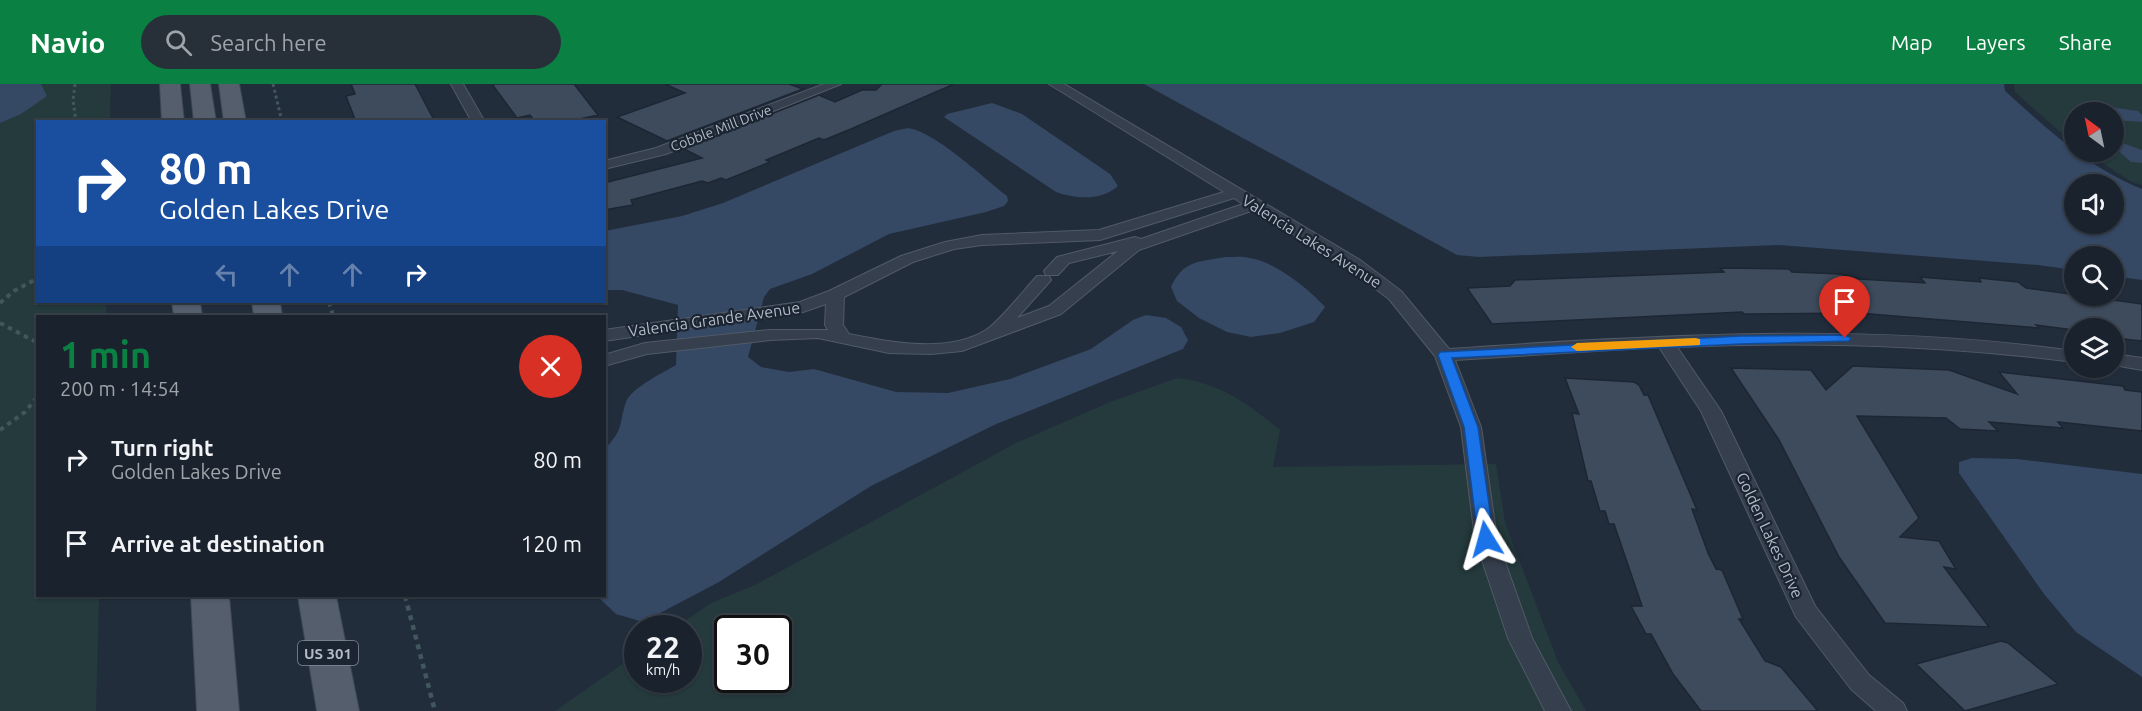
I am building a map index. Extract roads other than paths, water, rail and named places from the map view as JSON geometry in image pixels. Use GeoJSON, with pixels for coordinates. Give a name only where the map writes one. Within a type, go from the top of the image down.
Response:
{"type":"FeatureCollection","features":[{"type":"Feature","properties":{"kind":"main road"},"geometry":{"type":"LineString","coordinates":[[170,84],[173,120]]}},
{"type":"Feature","properties":{"kind":"main road"},"geometry":{"type":"LineString","coordinates":[[200,84],[205,120]]}},
{"type":"Feature","properties":{"kind":"main road"},"geometry":{"type":"LineString","coordinates":[[229,84],[235,120]]}},
{"type":"Feature","properties":{"kind":"main road"},"geometry":{"type":"LineString","coordinates":[[210,597],[218,711]]}},
{"type":"Feature","properties":{"kind":"main road","name":"US 301"},"geometry":{"type":"LineString","coordinates":[[317,597],[338,711]]}},
{"type":"Feature","properties":{"kind":"street"},"geometry":{"type":"LineString","coordinates":[[457,84],[478,120]]}},
{"type":"Feature","properties":{"kind":"street","name":"Cobble Mill Drive"},"geometry":{"type":"LineString","coordinates":[[606,165],[661,151],[835,84]]}},
{"type":"Feature","properties":{"kind":"street","name":"Valencia Lakes Avenue"},"geometry":{"type":"LineString","coordinates":[[1055,84],[1354,264],[1395,295],[1444,355],[1471,427],[1486,539],[1520,638],[1558,711]]}},
{"type":"Feature","properties":{"kind":"street","name":"Valencia Grande Avenue"},"geometry":{"type":"LineString","coordinates":[[606,336],[768,314],[803,307],[835,295],[907,259],[951,245],[982,240],[1100,235],[1236,193]]}},
{"type":"Feature","properties":{"kind":"street","name":"Valencia Grande Avenue"},"geometry":{"type":"LineString","coordinates":[[606,360],[645,350],[770,335],[818,333],[889,347],[931,348],[962,345],[1056,310],[1132,247],[1257,204]]}},
{"type":"Feature","properties":{"kind":"street"},"geometry":{"type":"LineString","coordinates":[[992,335],[997,326],[1063,260],[1170,233]]}},
{"type":"Feature","properties":{"kind":"street"},"geometry":{"type":"LineString","coordinates":[[835,295],[834,325],[843,338]]}},
{"type":"Feature","properties":{"kind":"street"},"geometry":{"type":"LineString","coordinates":[[1444,355],[1845,338],[1950,342],[2064,355]]}},
{"type":"Feature","properties":{"kind":"street","name":"Golden Lakes Drive"},"geometry":{"type":"LineString","coordinates":[[1666,344],[1711,411],[1805,611],[1860,682],[1894,711]]}},
{"type":"Feature","properties":{"kind":"street"},"geometry":{"type":"LineString","coordinates":[[2124,361],[2142,364]]}},
{"type":"Feature","properties":{"kind":"water"},"geometry":{"type":"Polygon","coordinates":[[[0,84],[41,84],[47,96],[21,114],[0,123],[0,84]]]}},
{"type":"Feature","properties":{"kind":"water"},"geometry":{"type":"Polygon","coordinates":[[[1144,84],[2004,84],[2005,91],[2064,142],[2064,162],[2091,162],[2112,174],[2064,174],[2064,234],[2124,234],[2124,180],[2142,189],[2142,280],[2124,277],[2124,246],[2064,246],[2064,269],[1779,245],[1479,257],[1457,255],[1144,84]]]}},
{"type":"Feature","properties":{"kind":"water"},"geometry":{"type":"Polygon","coordinates":[[[992,103],[1022,114],[1110,174],[1118,186],[1104,194],[1088,197],[1056,192],[944,117],[947,114],[992,103]]]}},
{"type":"Feature","properties":{"kind":"water"},"geometry":{"type":"Polygon","coordinates":[[[2124,109],[2138,111],[2142,115],[2142,122],[2124,121],[2124,109]]]}},
{"type":"Feature","properties":{"kind":"water"},"geometry":{"type":"Polygon","coordinates":[[[908,128],[919,131],[945,146],[1007,196],[1008,201],[1004,206],[889,234],[812,274],[770,289],[764,297],[748,357],[761,367],[789,372],[814,369],[896,392],[948,393],[1010,379],[1091,349],[1133,320],[1146,315],[1166,318],[1181,327],[1188,340],[1183,349],[994,425],[871,486],[719,582],[656,615],[624,616],[616,614],[598,597],[606,597],[606,448],[618,431],[629,397],[648,381],[676,365],[678,305],[622,290],[606,290],[606,231],[682,216],[723,203],[894,131],[908,128]]]}},
{"type":"Feature","properties":{"kind":"water"},"geometry":{"type":"Polygon","coordinates":[[[2124,144],[2142,150],[2142,163],[2131,162],[2124,156],[2124,144]]]}},
{"type":"Feature","properties":{"kind":"water"},"geometry":{"type":"Polygon","coordinates":[[[1226,257],[1247,257],[1270,265],[1301,285],[1325,307],[1314,322],[1280,333],[1251,337],[1227,332],[1199,318],[1177,301],[1171,287],[1187,267],[1226,257]]]}},
{"type":"Feature","properties":{"kind":"water"},"geometry":{"type":"Polygon","coordinates":[[[1972,458],[2017,459],[2142,474],[2142,677],[2076,632],[2044,594],[1959,473],[1959,462],[1972,458]]]}}]}
